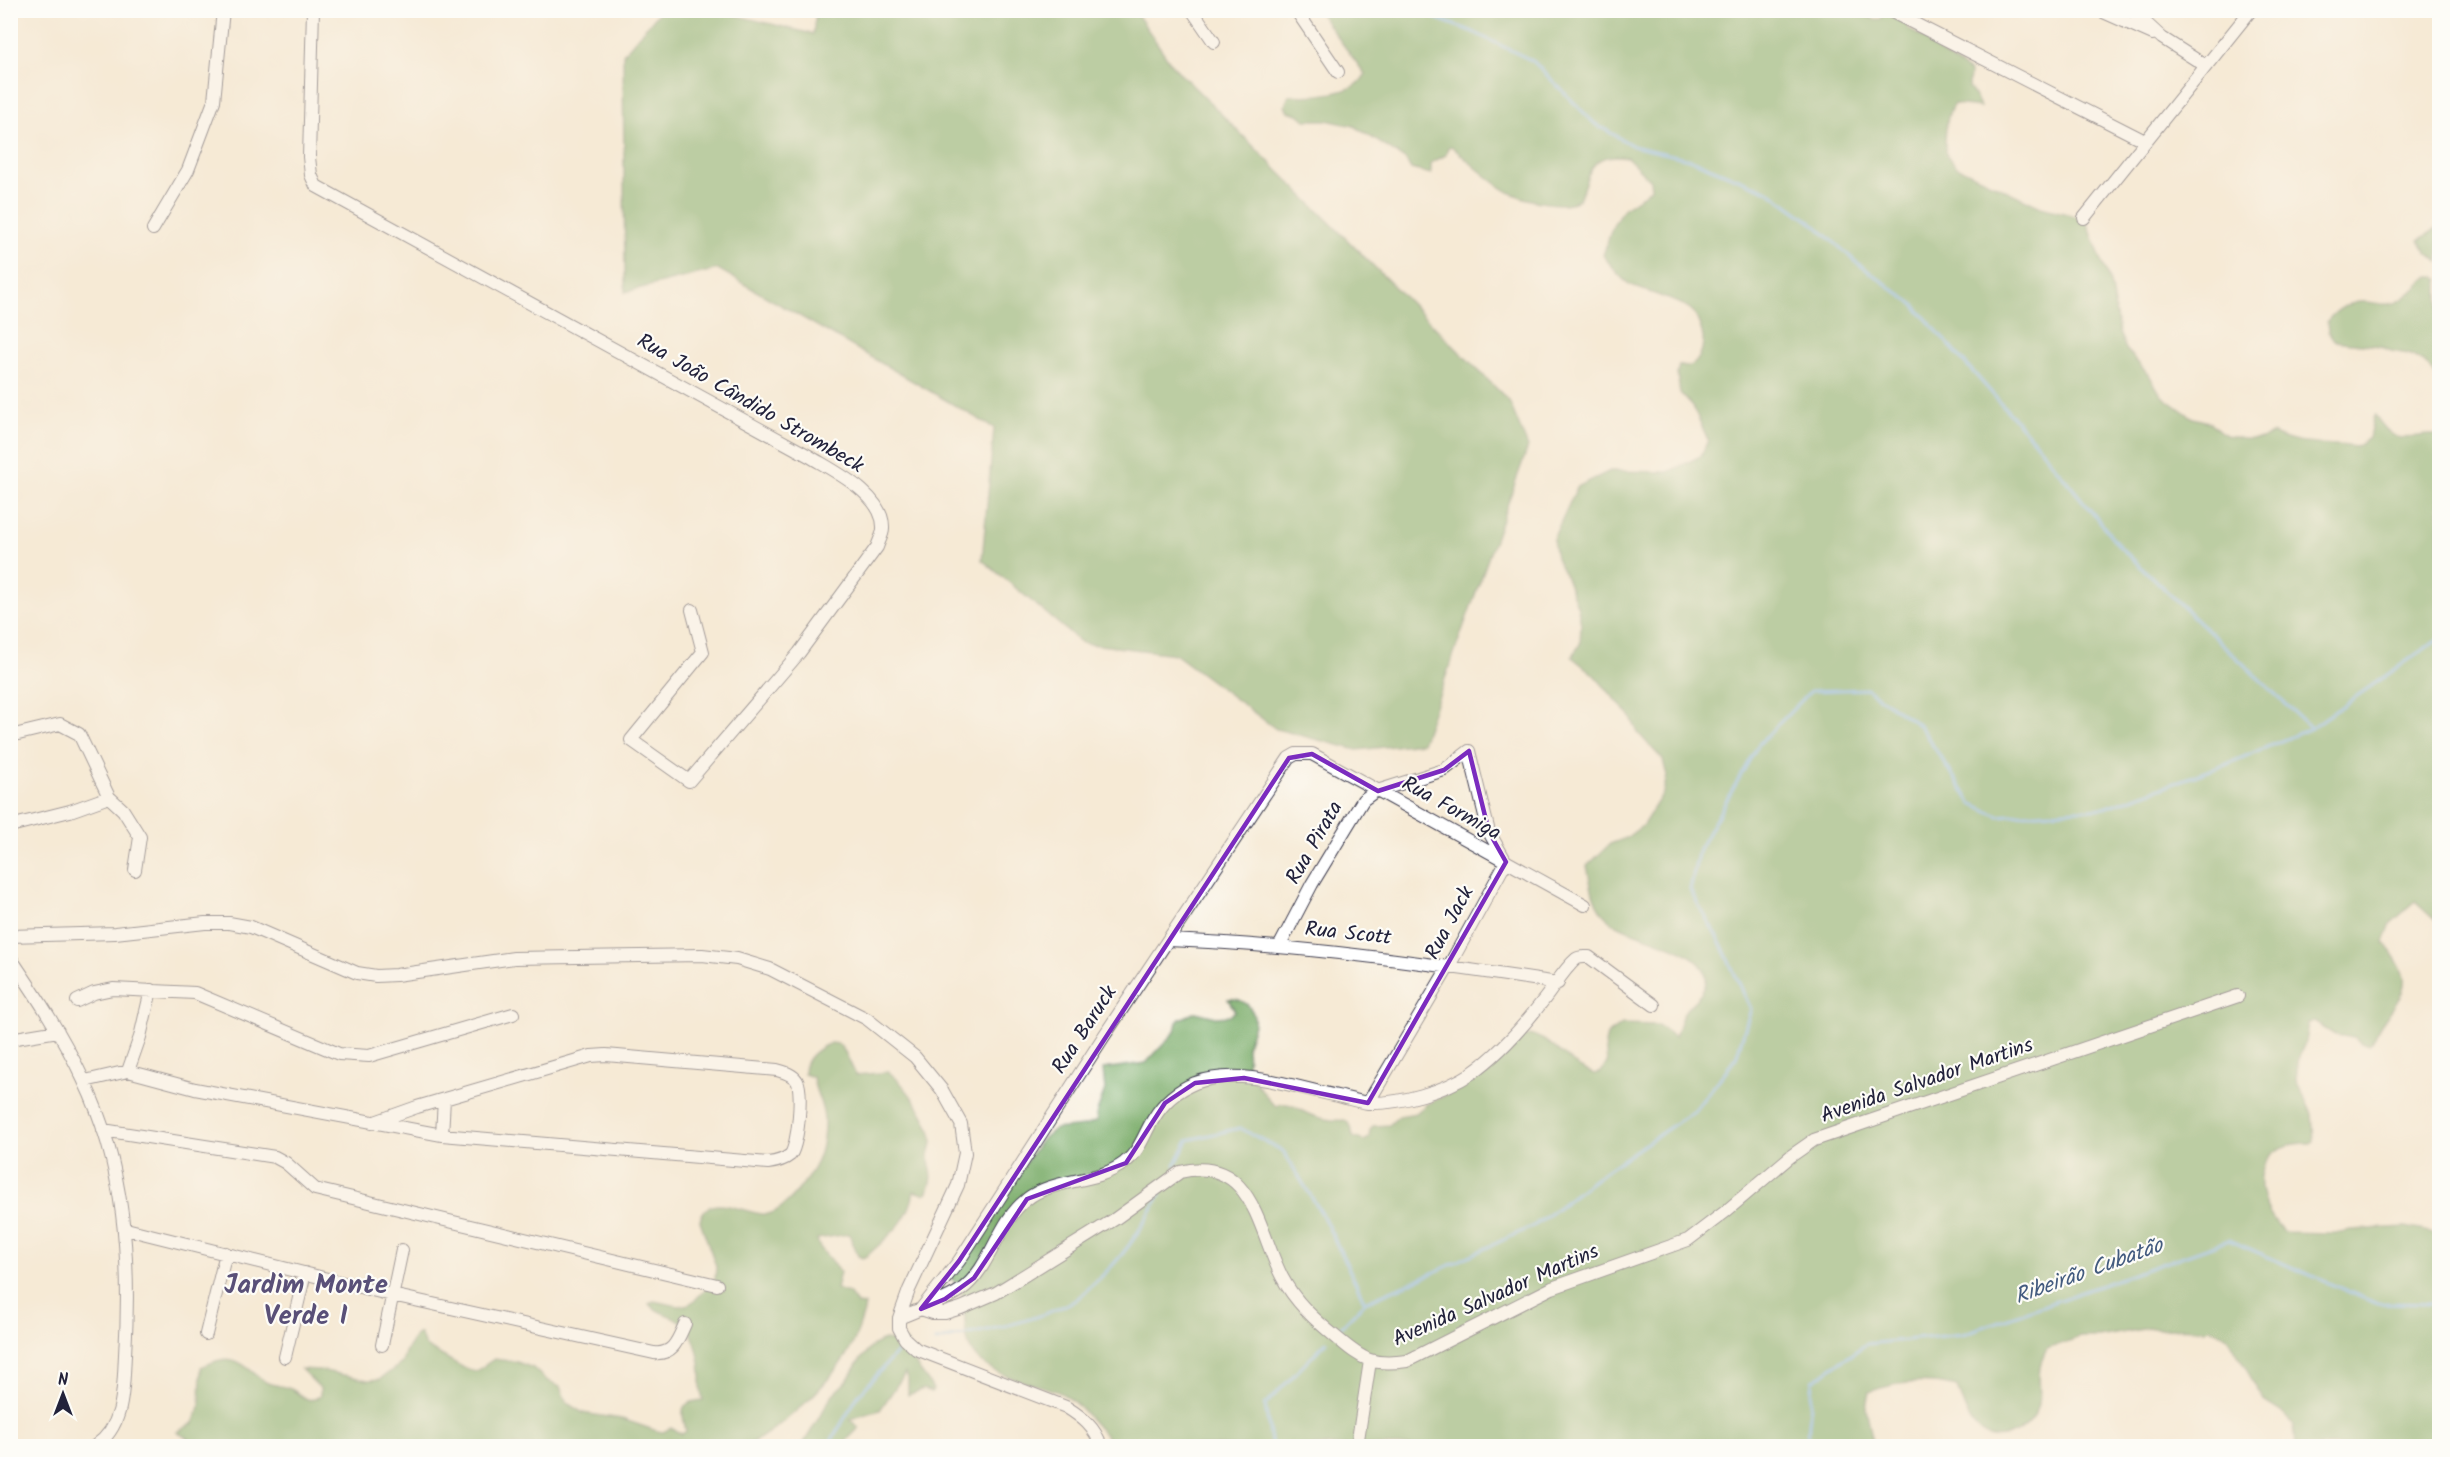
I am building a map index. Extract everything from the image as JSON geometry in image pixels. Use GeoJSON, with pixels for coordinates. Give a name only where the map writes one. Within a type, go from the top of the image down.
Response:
{"type":"FeatureCollection","features":[{"type":"Feature","properties":{"kind":"street"},"geometry":{"type":"LineString","coordinates":[[153,229],[188,170],[214,101],[223,10]]}},
{"type":"Feature","properties":{"kind":"street","name":"Rua João Cândido Strombeck"},"geometry":{"type":"LineString","coordinates":[[313,10],[309,157],[310,175],[316,186],[809,456],[864,491],[879,509],[883,528],[877,547],[799,653],[689,781],[631,740],[703,652],[692,610]]}},
{"type":"Feature","properties":{"kind":"street"},"geometry":{"type":"LineString","coordinates":[[1192,10],[1214,42]]}},
{"type":"Feature","properties":{"kind":"street"},"geometry":{"type":"LineString","coordinates":[[1296,10],[1338,72]]}},
{"type":"Feature","properties":{"kind":"street"},"geometry":{"type":"LineString","coordinates":[[1888,10],[2145,141]]}},
{"type":"Feature","properties":{"kind":"street"},"geometry":{"type":"LineString","coordinates":[[2099,10],[2162,38],[2206,66]]}},
{"type":"Feature","properties":{"kind":"street"},"geometry":{"type":"LineString","coordinates":[[2132,10],[2162,38]]}},
{"type":"Feature","properties":{"kind":"street"},"geometry":{"type":"LineString","coordinates":[[2084,218],[2251,10]]}},
{"type":"Feature","properties":{"kind":"street"},"geometry":{"type":"LineString","coordinates":[[10,736],[60,724],[79,734],[109,797],[123,810],[140,837],[135,870]]}},
{"type":"Feature","properties":{"kind":"street","name":"Rua Pirata"},"geometry":{"type":"LineString","coordinates":[[1280,946],[1312,884],[1363,800],[1378,791],[1444,770],[1468,751],[1489,832],[1506,862]]}},
{"type":"Feature","properties":{"kind":"street","name":"Rua Formiga"},"geometry":{"type":"LineString","coordinates":[[1296,754],[1312,754],[1586,905]]}},
{"type":"Feature","properties":{"kind":"street","name":"Rua Baruck"},"geometry":{"type":"LineString","coordinates":[[899,1318],[921,1309],[959,1261],[1168,940],[1289,758],[1296,754]]}},
{"type":"Feature","properties":{"kind":"street"},"geometry":{"type":"LineString","coordinates":[[10,826],[70,811],[109,797]]}},
{"type":"Feature","properties":{"kind":"street","name":"Rua Jack"},"geometry":{"type":"LineString","coordinates":[[1368,1103],[1449,966],[1506,862]]}},
{"type":"Feature","properties":{"kind":"street"},"geometry":{"type":"LineString","coordinates":[[10,936],[115,933],[205,923],[229,923],[251,927],[357,973],[376,976],[514,958],[691,955],[737,959],[770,969],[867,1018],[893,1037],[915,1057],[942,1090],[962,1124],[965,1153],[958,1185],[909,1290],[899,1318],[899,1328],[905,1339],[916,1349],[1066,1407],[1081,1416],[1092,1428],[1101,1446]]}},
{"type":"Feature","properties":{"kind":"street","name":"Rua Scott"},"geometry":{"type":"LineString","coordinates":[[1168,940],[1280,946],[1449,966],[1557,982]]}},
{"type":"Feature","properties":{"kind":"street"},"geometry":{"type":"LineString","coordinates":[[10,957],[58,1031],[85,1081],[103,1130],[126,1229],[129,1304],[122,1399],[118,1417],[110,1432],[95,1446]]}},
{"type":"Feature","properties":{"kind":"street"},"geometry":{"type":"LineString","coordinates":[[921,1309],[945,1299],[962,1289],[974,1278],[1007,1222],[1027,1199],[1040,1191],[1092,1178],[1126,1163],[1138,1148],[1154,1117],[1165,1103],[1195,1083],[1214,1078],[1244,1078],[1281,1083],[1368,1103],[1402,1099],[1426,1093],[1472,1073],[1521,1028],[1579,957],[1589,957],[1654,1005]]}},
{"type":"Feature","properties":{"kind":"street"},"geometry":{"type":"LineString","coordinates":[[77,1001],[103,990],[195,993],[339,1054],[354,1056],[369,1056],[513,1014]]}},
{"type":"Feature","properties":{"kind":"street"},"geometry":{"type":"LineString","coordinates":[[128,1071],[140,1037],[151,990]]}},
{"type":"Feature","properties":{"kind":"street","name":"Avenida Salvador Martins"},"geometry":{"type":"LineString","coordinates":[[921,1309],[933,1313],[945,1313],[996,1293],[1115,1219],[1180,1172],[1192,1169],[1208,1170],[1227,1176],[1243,1190],[1255,1206],[1282,1276],[1298,1301],[1318,1322],[1354,1352],[1370,1361],[1385,1364],[1407,1361],[1552,1288],[1688,1240],[1791,1156],[1815,1140],[2238,996]]}},
{"type":"Feature","properties":{"kind":"street"},"geometry":{"type":"LineString","coordinates":[[10,1039],[58,1031]]}},
{"type":"Feature","properties":{"kind":"street"},"geometry":{"type":"LineString","coordinates":[[85,1081],[128,1071],[195,1089],[372,1124],[442,1135],[768,1163],[780,1161],[790,1155],[796,1146],[800,1091],[797,1081],[789,1073],[777,1070],[606,1055],[576,1059],[399,1112],[372,1124]]}},
{"type":"Feature","properties":{"kind":"street"},"geometry":{"type":"LineString","coordinates":[[442,1135],[444,1099]]}},
{"type":"Feature","properties":{"kind":"street"},"geometry":{"type":"LineString","coordinates":[[103,1130],[275,1157],[286,1163],[315,1189],[717,1285]]}},
{"type":"Feature","properties":{"kind":"street"},"geometry":{"type":"LineString","coordinates":[[126,1229],[392,1295],[663,1354],[676,1345],[685,1324]]}},
{"type":"Feature","properties":{"kind":"street"},"geometry":{"type":"LineString","coordinates":[[382,1345],[402,1251]]}},
{"type":"Feature","properties":{"kind":"street"},"geometry":{"type":"LineString","coordinates":[[206,1334],[226,1253]]}},
{"type":"Feature","properties":{"kind":"street"},"geometry":{"type":"LineString","coordinates":[[285,1357],[305,1273]]}},
{"type":"Feature","properties":{"kind":"street"},"geometry":{"type":"LineString","coordinates":[[1357,1446],[1370,1361]]}},
{"type":"Feature","properties":{"kind":"highlighted area"},"geometry":{"type":"Polygon","coordinates":[[[1469,751],[1489,832],[1506,862],[1368,1103],[1244,1078],[1195,1083],[1165,1103],[1126,1163],[1027,1199],[974,1278],[945,1299],[921,1309],[959,1261],[1289,758],[1312,754],[1378,791],[1444,770],[1469,751]]]}},
{"type":"Feature","properties":{"kind":"green space"},"geometry":{"type":"Polygon","coordinates":[[[1854,10],[1873,19],[1881,19],[1885,11],[1904,11],[1908,29],[1931,42],[1939,52],[1970,72],[1969,87],[1981,107],[1954,104],[1951,108],[1946,126],[1945,146],[1950,160],[1957,167],[2041,207],[2086,219],[2110,283],[2119,332],[2126,349],[2151,378],[2161,395],[2193,418],[2209,422],[2226,435],[2242,439],[2262,439],[2273,433],[2303,443],[2356,447],[2369,438],[2375,415],[2390,433],[2397,437],[2439,435],[2440,863],[2433,867],[2439,882],[2439,924],[2415,902],[2391,923],[2384,942],[2400,967],[2404,976],[2404,984],[2398,1001],[2369,1045],[2361,1044],[2354,1038],[2335,1035],[2314,1022],[2308,1023],[2305,1043],[2299,1056],[2296,1080],[2312,1114],[2314,1141],[2292,1144],[2277,1151],[2267,1160],[2262,1173],[2261,1187],[2273,1218],[2284,1232],[2334,1233],[2406,1227],[2439,1234],[2439,1446],[2296,1446],[2294,1425],[2281,1412],[2265,1402],[2227,1336],[2211,1329],[2149,1328],[2099,1337],[2080,1337],[2047,1349],[2040,1367],[2040,1399],[2036,1412],[2031,1420],[2016,1433],[1998,1438],[1989,1436],[1976,1428],[1966,1411],[1957,1387],[1924,1383],[1902,1384],[1869,1392],[1866,1408],[1874,1446],[1118,1446],[1065,1396],[993,1370],[976,1357],[966,1334],[961,1290],[949,1276],[1041,1140],[1055,1129],[1084,1126],[1097,1121],[1096,1115],[1105,1090],[1103,1069],[1146,1063],[1175,1032],[1180,1019],[1196,1012],[1216,1017],[1230,1016],[1235,1011],[1228,999],[1238,1000],[1250,1008],[1254,1018],[1247,1046],[1246,1069],[1269,1100],[1276,1106],[1290,1105],[1319,1118],[1345,1120],[1351,1126],[1353,1137],[1364,1141],[1369,1138],[1370,1130],[1374,1126],[1389,1125],[1399,1116],[1416,1113],[1427,1104],[1461,1088],[1478,1075],[1504,1047],[1524,1036],[1533,1035],[1544,1040],[1581,1068],[1594,1074],[1601,1072],[1607,1063],[1605,1043],[1607,1035],[1622,1024],[1658,1025],[1675,1037],[1683,1014],[1700,994],[1706,982],[1704,969],[1695,959],[1664,943],[1616,924],[1601,912],[1595,899],[1587,866],[1610,844],[1626,838],[1643,825],[1663,793],[1667,776],[1663,760],[1638,733],[1631,717],[1593,674],[1572,657],[1580,644],[1581,624],[1578,608],[1556,558],[1553,539],[1577,487],[1610,471],[1668,472],[1701,456],[1708,440],[1693,407],[1680,393],[1677,374],[1679,365],[1684,367],[1693,364],[1701,352],[1702,335],[1694,313],[1684,305],[1631,285],[1619,276],[1603,255],[1618,216],[1627,206],[1651,188],[1650,180],[1627,157],[1606,157],[1594,165],[1579,200],[1564,204],[1545,203],[1505,190],[1451,146],[1448,147],[1446,155],[1431,163],[1431,174],[1411,169],[1405,159],[1354,126],[1326,120],[1305,120],[1298,114],[1288,111],[1285,106],[1289,95],[1320,95],[1343,90],[1361,81],[1365,74],[1318,11],[1854,10]]]}},
{"type":"Feature","properties":{"kind":"green space"},"geometry":{"type":"Polygon","coordinates":[[[660,11],[718,11],[813,34],[816,11],[1135,11],[1172,65],[1509,401],[1528,447],[1422,743],[1357,750],[1276,729],[1175,654],[1082,643],[982,560],[994,428],[718,269],[625,292],[623,54],[660,11]]]}},
{"type":"Feature","properties":{"kind":"green space"},"geometry":{"type":"Polygon","coordinates":[[[2439,227],[2439,262],[2427,253],[2419,240],[2439,227]]]}},
{"type":"Feature","properties":{"kind":"green space"},"geometry":{"type":"Polygon","coordinates":[[[2429,276],[2439,279],[2439,379],[2424,362],[2409,354],[2391,351],[2380,346],[2334,341],[2328,332],[2327,321],[2345,306],[2356,302],[2395,303],[2408,295],[2429,276]]]}},
{"type":"Feature","properties":{"kind":"green space"},"geometry":{"type":"Polygon","coordinates":[[[831,1043],[839,1044],[856,1075],[889,1072],[909,1094],[923,1114],[931,1134],[929,1162],[932,1180],[928,1192],[924,1194],[914,1191],[908,1212],[903,1220],[867,1256],[862,1258],[858,1256],[849,1234],[817,1239],[819,1246],[840,1272],[836,1289],[849,1293],[857,1304],[865,1305],[858,1332],[849,1351],[816,1392],[776,1427],[747,1446],[191,1446],[187,1438],[177,1432],[193,1423],[200,1407],[201,1367],[221,1360],[233,1360],[268,1383],[289,1388],[311,1400],[320,1396],[320,1388],[301,1369],[320,1370],[368,1380],[380,1379],[402,1363],[405,1352],[416,1335],[420,1333],[425,1346],[464,1368],[476,1371],[494,1359],[517,1362],[533,1368],[546,1380],[560,1387],[567,1403],[583,1413],[622,1419],[657,1431],[663,1432],[671,1428],[682,1434],[686,1431],[684,1408],[690,1403],[703,1400],[697,1350],[685,1325],[657,1311],[649,1304],[654,1301],[678,1306],[689,1304],[715,1279],[716,1266],[700,1221],[704,1211],[711,1206],[720,1205],[768,1214],[791,1198],[806,1179],[820,1153],[824,1121],[813,1077],[804,1074],[804,1068],[812,1054],[831,1043]]]}},
{"type":"Feature","properties":{"kind":"green space"},"geometry":{"type":"Polygon","coordinates":[[[883,1340],[907,1342],[911,1356],[933,1389],[932,1392],[924,1389],[908,1395],[908,1381],[905,1373],[880,1410],[850,1419],[859,1428],[847,1440],[846,1446],[802,1446],[833,1394],[847,1381],[857,1364],[873,1345],[883,1340]]]}},
{"type":"Feature","properties":{"kind":"waterway"},"geometry":{"type":"LineString","coordinates":[[1365,1302],[1535,1225],[1607,1170],[1694,1111],[1736,1058],[1751,1009],[1721,944],[1690,890],[1699,849],[1758,745],[1811,691],[1867,689],[1920,726],[1971,803],[1998,816],[2104,808],[2225,765],[2311,728],[2121,548],[2035,442],[1913,304],[1856,262],[1815,225],[1768,191],[1689,159],[1633,146],[1594,123],[1533,61],[1471,31],[1435,18],[1426,10]]}},
{"type":"Feature","properties":{"kind":"waterway"},"geometry":{"type":"LineString","coordinates":[[2311,728],[2440,638]]}},
{"type":"Feature","properties":{"kind":"waterway","name":"Ribeirão Cubatão"},"geometry":{"type":"LineString","coordinates":[[1175,1165],[1188,1140],[1240,1128],[1283,1151],[1322,1214],[1365,1302],[1340,1328]]}},
{"type":"Feature","properties":{"kind":"waterway","name":"Ribeirão Cubatão"},"geometry":{"type":"LineString","coordinates":[[936,1341],[1024,1321],[1074,1301],[1122,1255],[1160,1194]]}},
{"type":"Feature","properties":{"kind":"waterway","name":"Ribeirão Cubatão"},"geometry":{"type":"LineString","coordinates":[[1807,1446],[1813,1381],[1866,1344],[1963,1334],[2229,1240],[2375,1303],[2440,1304]]}},
{"type":"Feature","properties":{"kind":"waterway","name":"Ribeirão Cubatão"},"geometry":{"type":"LineString","coordinates":[[1272,1446],[1265,1405],[1326,1342]]}},
{"type":"Feature","properties":{"kind":"waterway"},"geometry":{"type":"LineString","coordinates":[[828,1446],[858,1396],[897,1352]]}},
{"type":"Feature","properties":{"kind":"district","name":"Jardim Monte Verde I"},"geometry":{"type":"Point","coordinates":[306,1300]}}]}
